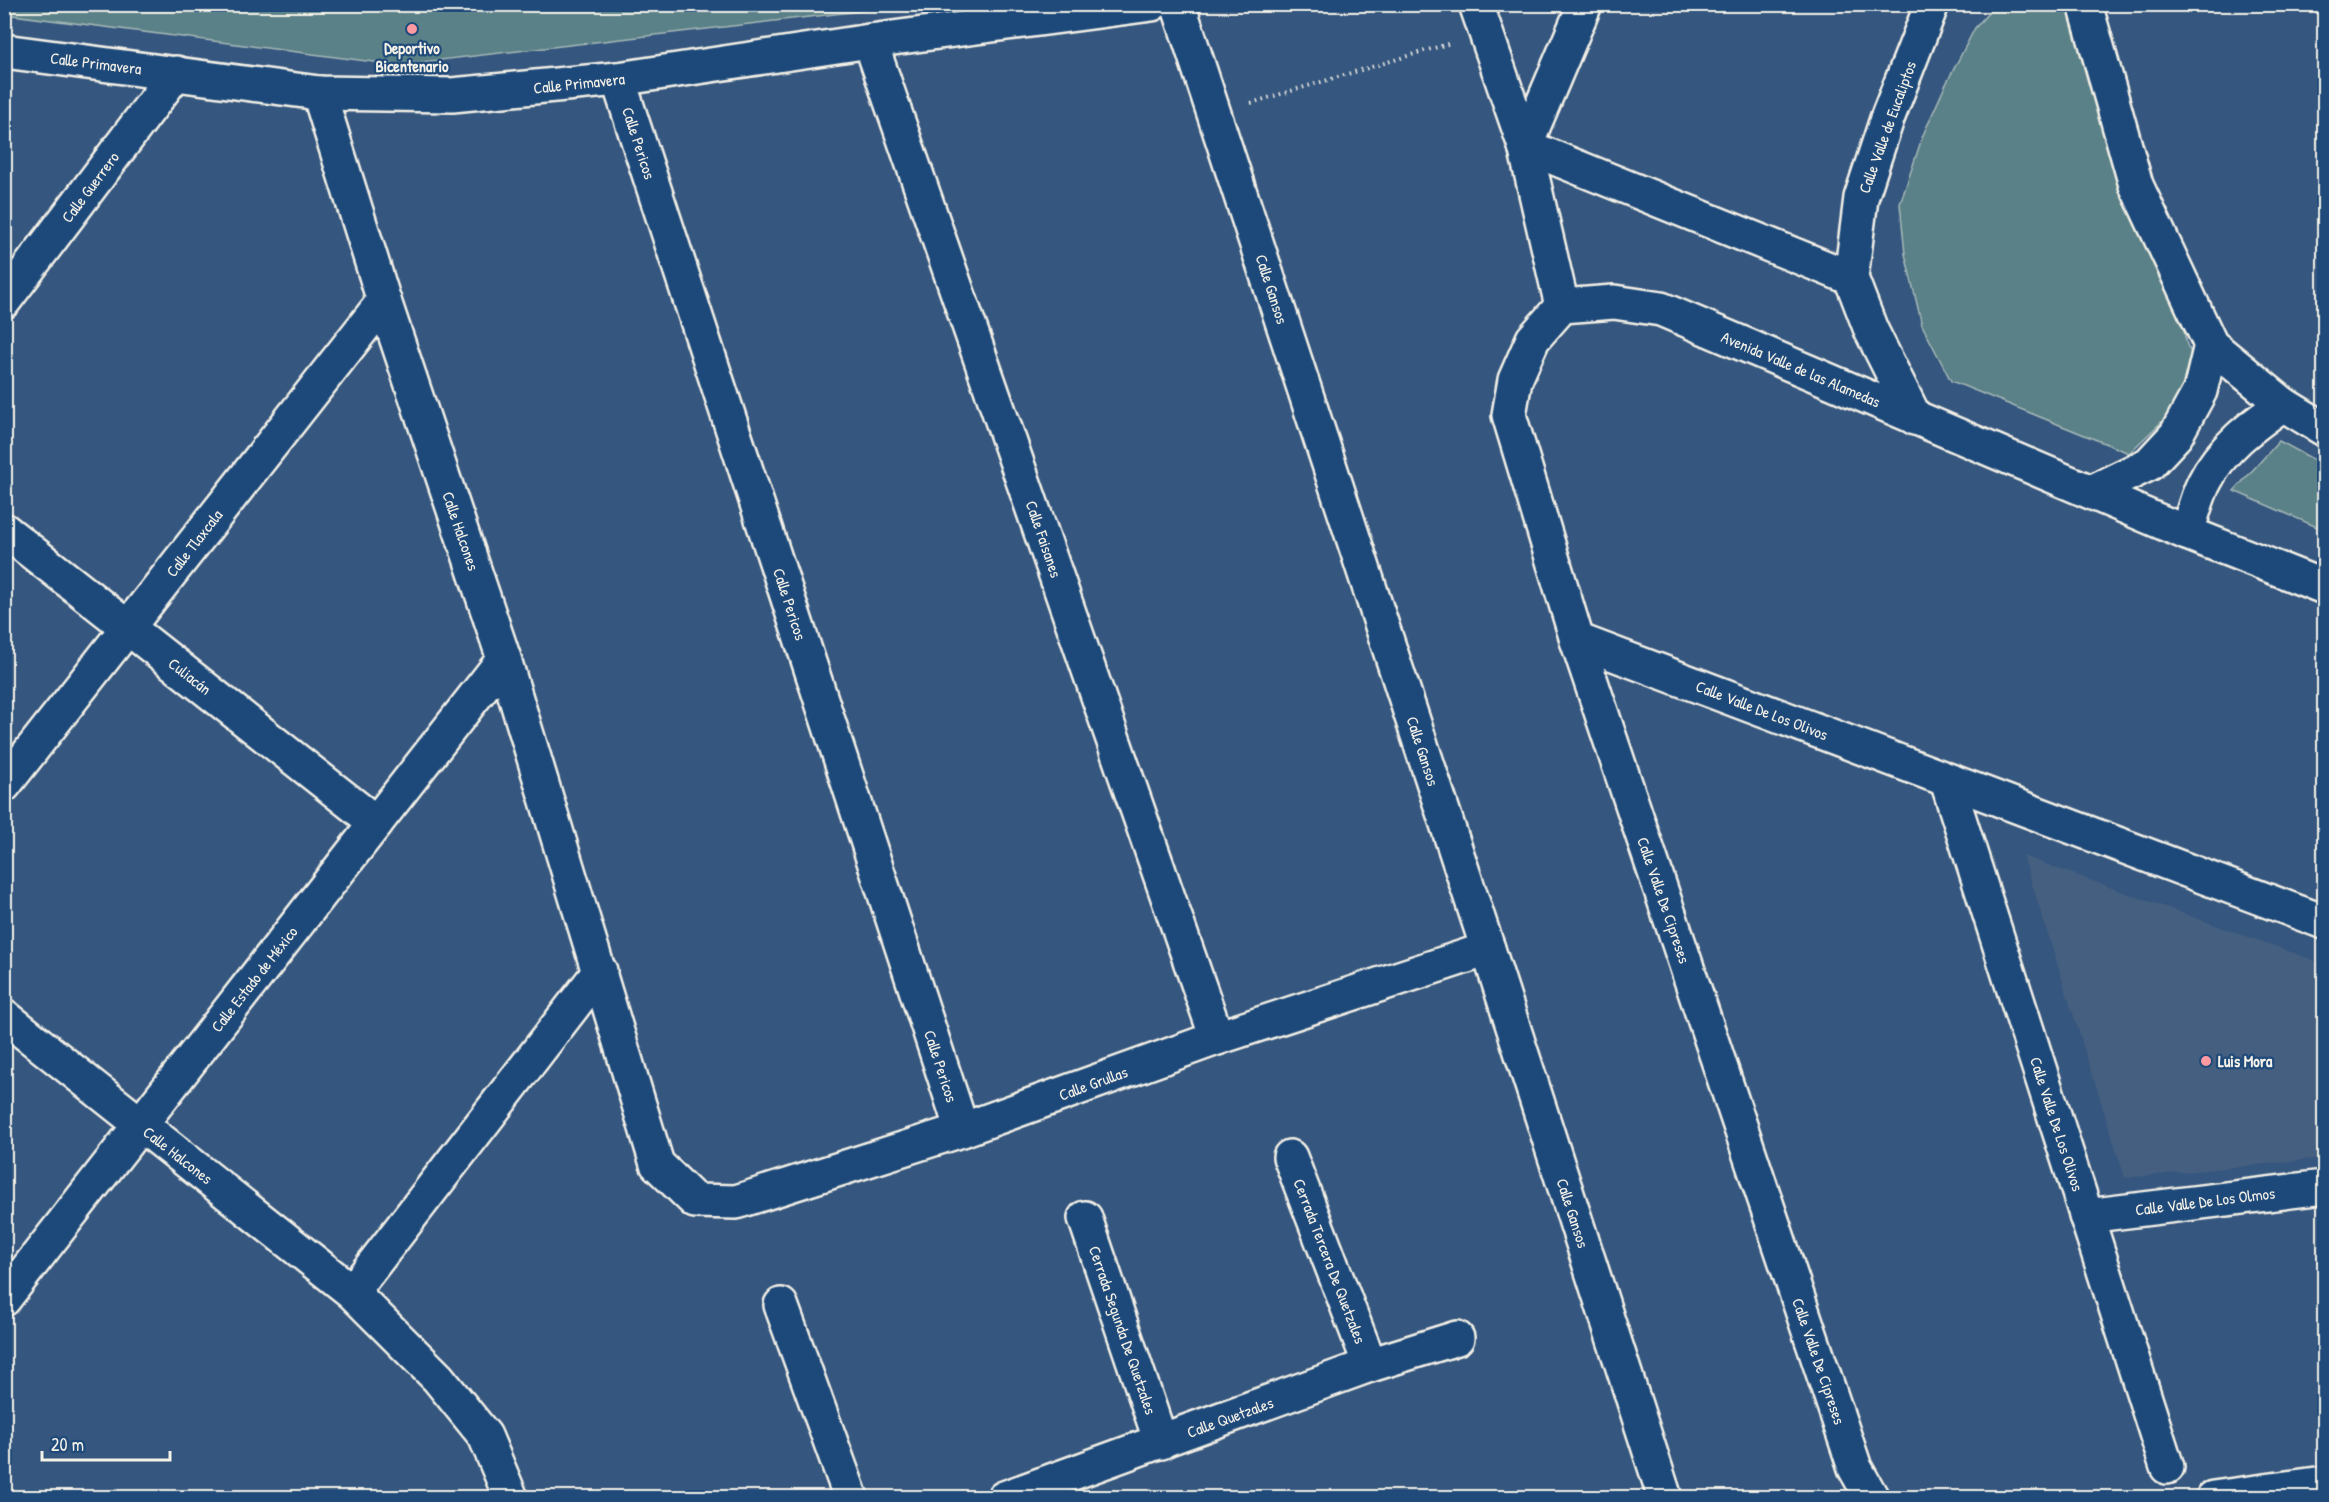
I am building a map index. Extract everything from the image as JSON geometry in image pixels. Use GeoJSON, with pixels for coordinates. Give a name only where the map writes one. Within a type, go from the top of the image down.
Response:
{"type":"FeatureCollection","features":[{"type":"Feature","properties":{"kind":"street","name":"Calle Primavera"},"geometry":{"type":"LineString","coordinates":[[4,51],[319,93],[452,96],[618,79],[870,40],[1152,4]]}},
{"type":"Feature","properties":{"kind":"street","name":"Calle Gansos"},"geometry":{"type":"LineString","coordinates":[[1178,4],[1665,1497]]}},
{"type":"Feature","properties":{"kind":"street"},"geometry":{"type":"LineString","coordinates":[[1525,146],[1586,4]]}},
{"type":"Feature","properties":{"kind":"street","name":"Calle Valle de Eucaliptos"},"geometry":{"type":"LineString","coordinates":[[1915,418],[1871,330],[1851,278],[1861,198],[1887,119],[1932,4]]}},
{"type":"Feature","properties":{"kind":"street"},"geometry":{"type":"LineString","coordinates":[[2085,4],[2136,186],[2211,345],[2283,404],[2325,429]]}},
{"type":"Feature","properties":{"kind":"street"},"geometry":{"type":"LineString","coordinates":[[1481,19],[1525,146],[1562,306]]}},
{"type":"Feature","properties":{"kind":"street","name":"Calle Faisanes"},"geometry":{"type":"LineString","coordinates":[[870,40],[1217,1038]]}},
{"type":"Feature","properties":{"kind":"street","name":"Calle Guerrero"},"geometry":{"type":"LineString","coordinates":[[4,301],[176,73]]}},
{"type":"Feature","properties":{"kind":"street","name":"Calle Pericos"},"geometry":{"type":"LineString","coordinates":[[618,79],[962,1130]]}},
{"type":"Feature","properties":{"kind":"street","name":"Calle Halcones"},"geometry":{"type":"LineString","coordinates":[[319,93],[384,301],[504,659],[657,1164],[695,1201]]}},
{"type":"Feature","properties":{"kind":"street"},"geometry":{"type":"LineString","coordinates":[[1525,146],[1851,278]]}},
{"type":"Feature","properties":{"kind":"street","name":"Calle Tlaxcala"},"geometry":{"type":"LineString","coordinates":[[4,785],[384,301]]}},
{"type":"Feature","properties":{"kind":"street","name":"Avenida Valle de las Alamedas"},"geometry":{"type":"LineString","coordinates":[[1562,306],[1614,302],[1661,309],[2187,533],[2325,586]]}},
{"type":"Feature","properties":{"kind":"street","name":"Calle Valle De Cipreses"},"geometry":{"type":"LineString","coordinates":[[1562,306],[1533,339],[1515,380],[1509,415],[1577,640],[1855,1468],[1872,1497]]}},
{"type":"Feature","properties":{"kind":"street"},"geometry":{"type":"LineString","coordinates":[[2092,491],[2149,464],[2176,435],[2200,391],[2211,345]]}},
{"type":"Feature","properties":{"kind":"street"},"geometry":{"type":"LineString","coordinates":[[2187,533],[2203,484],[2218,460],[2241,435],[2283,404]]}},
{"type":"Feature","properties":{"kind":"street","name":"Culiacán"},"geometry":{"type":"LineString","coordinates":[[4,530],[376,823]]}},
{"type":"Feature","properties":{"kind":"street","name":"Calle Valle De Los Olivos"},"geometry":{"type":"LineString","coordinates":[[1577,640],[2325,922]]}},
{"type":"Feature","properties":{"kind":"street","name":"Calle Estado de México"},"geometry":{"type":"LineString","coordinates":[[4,1299],[504,659]]}},
{"type":"Feature","properties":{"kind":"street","name":"Calle Valle De Los Olivos"},"geometry":{"type":"LineString","coordinates":[[1947,781],[2167,1467]]}},
{"type":"Feature","properties":{"kind":"street","name":"Calle Grullas"},"geometry":{"type":"LineString","coordinates":[[695,1201],[736,1202],[962,1130],[1217,1038],[1488,949]]}},
{"type":"Feature","properties":{"kind":"street"},"geometry":{"type":"LineString","coordinates":[[352,1292],[600,971]]}},
{"type":"Feature","properties":{"kind":"street","name":"Calle Halcones"},"geometry":{"type":"LineString","coordinates":[[4,1016],[352,1292],[438,1378],[485,1436],[511,1497]]}},
{"type":"Feature","properties":{"kind":"street","name":"Cerrada Tercera De Quetzales"},"geometry":{"type":"LineString","coordinates":[[1290,1157],[1370,1365]]}},
{"type":"Feature","properties":{"kind":"street","name":"Calle Valle De Los Olmos"},"geometry":{"type":"LineString","coordinates":[[2086,1216],[2325,1187]]}},
{"type":"Feature","properties":{"kind":"street","name":"Cerrada Segunda De Quetzales"},"geometry":{"type":"LineString","coordinates":[[1085,1218],[1161,1442]]}},
{"type":"Feature","properties":{"kind":"street"},"geometry":{"type":"LineString","coordinates":[[781,1305],[851,1497]]}},
{"type":"Feature","properties":{"kind":"street","name":"Calle Quetzales"},"geometry":{"type":"LineString","coordinates":[[1004,1497],[1370,1365],[1457,1338]]}},
{"type":"Feature","properties":{"kind":"street"},"geometry":{"type":"LineString","coordinates":[[2213,1497],[2325,1483]]}},
{"type":"Feature","properties":{"kind":"path"},"geometry":{"type":"LineString","coordinates":[[1215,114],[1481,19]]}},
{"type":"Feature","properties":{"kind":"shaded area","name":"Luis Mora"},"geometry":{"type":"Polygon","coordinates":[[[2023,856],[2324,964],[2324,1158],[2125,1178],[2023,856]]]}},
{"type":"Feature","properties":{"kind":"green space","name":"Deportivo Bicentenario"},"geometry":{"type":"Polygon","coordinates":[[[5,4],[912,5],[397,65],[5,14],[5,4]]]}},
{"type":"Feature","properties":{"kind":"green space"},"geometry":{"type":"Polygon","coordinates":[[[1995,5],[2063,5],[2079,29],[2170,270],[2187,345],[2199,368],[2201,384],[2129,453],[1951,381],[1922,325],[1905,254],[1900,204],[1923,135],[1945,86],[1975,28],[1995,5]]]}},
{"type":"Feature","properties":{"kind":"green space"},"geometry":{"type":"Polygon","coordinates":[[[2279,441],[2324,465],[2324,530],[2234,491],[2279,441]]]}},
{"type":"Feature","properties":{"kind":"place","name":"Deportivo Bicentenario"},"geometry":{"type":"Point","coordinates":[412,29]}},
{"type":"Feature","properties":{"kind":"place","name":"Luis Mora"},"geometry":{"type":"Point","coordinates":[2206,1061]}}]}
